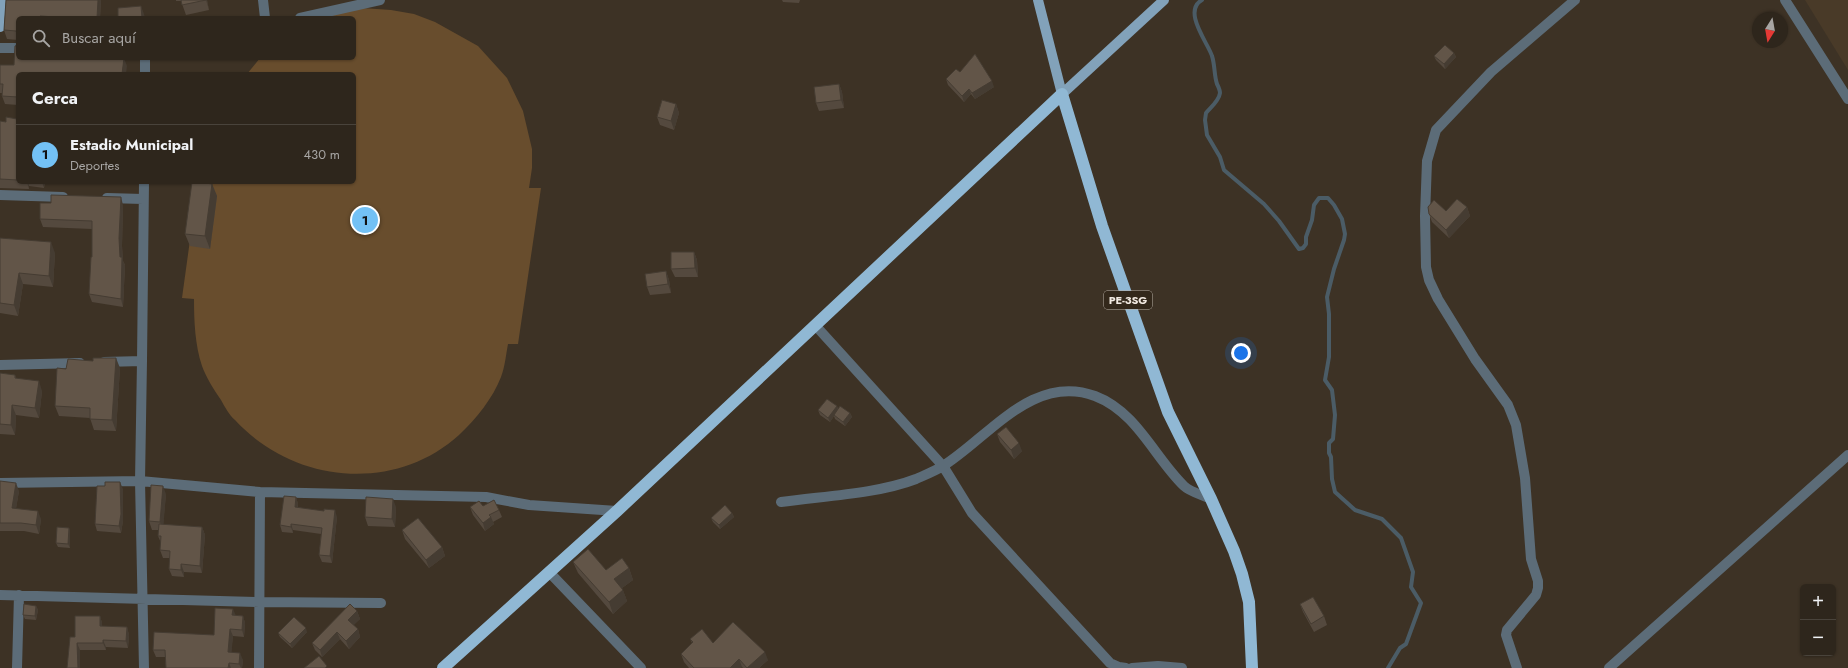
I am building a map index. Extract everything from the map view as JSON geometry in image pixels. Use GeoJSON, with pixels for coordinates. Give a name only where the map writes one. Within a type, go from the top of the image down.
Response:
{"type":"FeatureCollection","features":[{"type":"Feature","properties":{"kind":"highway"},"geometry":{"type":"LineString","coordinates":[[443,668],[617,511],[1062,94]]}},
{"type":"Feature","properties":{"kind":"highway","name":"PE-3SG"},"geometry":{"type":"LineString","coordinates":[[1062,94],[1102,226],[1168,412],[1234,551],[1247,595],[1251,629],[1252,668]]}},
{"type":"Feature","properties":{"kind":"main road"},"geometry":{"type":"LineString","coordinates":[[0,27],[3,0]]}},
{"type":"Feature","properties":{"kind":"main road"},"geometry":{"type":"LineString","coordinates":[[1038,0],[1062,94],[1164,0]]}},
{"type":"Feature","properties":{"kind":"street"},"geometry":{"type":"LineString","coordinates":[[263,0],[265,16]]}},
{"type":"Feature","properties":{"kind":"street"},"geometry":{"type":"LineString","coordinates":[[309,16],[380,0]]}},
{"type":"Feature","properties":{"kind":"street"},"geometry":{"type":"LineString","coordinates":[[1517,668],[1506,635],[1507,630],[1536,595],[1538,581],[1531,559],[1525,478],[1516,425],[1508,405],[1467,346],[1438,299],[1429,280],[1426,267],[1425,216],[1427,161],[1436,130],[1491,72],[1575,0]]}},
{"type":"Feature","properties":{"kind":"street"},"geometry":{"type":"LineString","coordinates":[[1785,0],[1848,100]]}},
{"type":"Feature","properties":{"kind":"street"},"geometry":{"type":"LineString","coordinates":[[0,48],[16,48]]}},
{"type":"Feature","properties":{"kind":"street"},"geometry":{"type":"LineString","coordinates":[[145,60],[145,72]]}},
{"type":"Feature","properties":{"kind":"street"},"geometry":{"type":"LineString","coordinates":[[144,184],[140,481],[144,668]]}},
{"type":"Feature","properties":{"kind":"street"},"geometry":{"type":"LineString","coordinates":[[0,195],[72,197]]}},
{"type":"Feature","properties":{"kind":"street"},"geometry":{"type":"LineString","coordinates":[[96,197],[143,198]]}},
{"type":"Feature","properties":{"kind":"street"},"geometry":{"type":"LineString","coordinates":[[815,325],[943,466],[972,513],[1110,663],[1126,668]]}},
{"type":"Feature","properties":{"kind":"street"},"geometry":{"type":"LineString","coordinates":[[0,365],[142,361]]}},
{"type":"Feature","properties":{"kind":"street"},"geometry":{"type":"LineString","coordinates":[[781,502],[877,489],[914,479],[943,466],[1007,416],[1033,399],[1050,393],[1073,391],[1095,396],[1117,408],[1136,427],[1185,487],[1211,500]]}},
{"type":"Feature","properties":{"kind":"street"},"geometry":{"type":"LineString","coordinates":[[1609,668],[1848,455]]}},
{"type":"Feature","properties":{"kind":"street"},"geometry":{"type":"LineString","coordinates":[[0,483],[140,481],[260,492],[486,496],[529,504],[617,511]]}},
{"type":"Feature","properties":{"kind":"street"},"geometry":{"type":"LineString","coordinates":[[259,668],[260,492]]}},
{"type":"Feature","properties":{"kind":"street"},"geometry":{"type":"LineString","coordinates":[[549,572],[640,668]]}},
{"type":"Feature","properties":{"kind":"street"},"geometry":{"type":"LineString","coordinates":[[0,595],[142,600],[381,603]]}},
{"type":"Feature","properties":{"kind":"street"},"geometry":{"type":"LineString","coordinates":[[17,668],[18,595]]}},
{"type":"Feature","properties":{"kind":"street"},"geometry":{"type":"LineString","coordinates":[[1132,668],[1158,666],[1182,668]]}},
{"type":"Feature","properties":{"kind":"shaded area"},"geometry":{"type":"Polygon","coordinates":[[[1805,0],[1848,0],[1848,70],[1805,0]]]}},
{"type":"Feature","properties":{"kind":"shaded area"},"geometry":{"type":"Polygon","coordinates":[[[362,8],[391,10],[414,14],[435,22],[478,46],[507,78],[523,111],[532,149],[532,168],[529,188],[541,188],[518,344],[508,344],[498,385],[489,400],[472,422],[459,435],[433,454],[405,466],[375,473],[344,473],[314,468],[285,457],[259,441],[233,418],[213,388],[202,366],[195,333],[194,299],[182,298],[198,184],[356,184],[356,72],[249,72],[258,60],[356,60],[356,16],[328,16],[362,8]]]}},
{"type":"Feature","properties":{"kind":"building"},"geometry":{"type":"Polygon","coordinates":[[[6,0],[98,0],[97,16],[16,16],[16,31],[4,30],[6,0]]]}},
{"type":"Feature","properties":{"kind":"building"},"geometry":{"type":"Polygon","coordinates":[[[181,0],[206,0],[182,5],[181,0]]]}},
{"type":"Feature","properties":{"kind":"building"},"geometry":{"type":"Polygon","coordinates":[[[141,6],[142,16],[118,16],[118,8],[141,6]]]}},
{"type":"Feature","properties":{"kind":"building"},"geometry":{"type":"Polygon","coordinates":[[[1445,45],[1454,53],[1444,64],[1434,56],[1445,45]]]}},
{"type":"Feature","properties":{"kind":"building"},"geometry":{"type":"Polygon","coordinates":[[[15,46],[16,60],[124,60],[122,72],[16,72],[16,97],[2,96],[3,84],[0,84],[0,65],[14,65],[15,46]]]}},
{"type":"Feature","properties":{"kind":"building"},"geometry":{"type":"Polygon","coordinates":[[[975,54],[992,81],[972,93],[969,89],[962,96],[946,79],[956,69],[960,72],[975,54]]]}},
{"type":"Feature","properties":{"kind":"building"},"geometry":{"type":"Polygon","coordinates":[[[839,84],[841,100],[816,103],[814,87],[839,84]]]}},
{"type":"Feature","properties":{"kind":"building"},"geometry":{"type":"Polygon","coordinates":[[[662,100],[676,104],[671,121],[657,117],[662,100]]]}},
{"type":"Feature","properties":{"kind":"building"},"geometry":{"type":"Polygon","coordinates":[[[6,117],[16,119],[16,180],[0,179],[0,121],[6,122],[6,117]]]}},
{"type":"Feature","properties":{"kind":"building"},"geometry":{"type":"Polygon","coordinates":[[[192,184],[212,184],[205,236],[185,234],[192,184]]]}},
{"type":"Feature","properties":{"kind":"building"},"geometry":{"type":"Polygon","coordinates":[[[51,195],[121,197],[119,238],[120,257],[122,257],[121,299],[89,294],[92,257],[92,221],[40,219],[40,203],[51,203],[51,195]]]}},
{"type":"Feature","properties":{"kind":"building"},"geometry":{"type":"Polygon","coordinates":[[[1457,199],[1467,207],[1446,230],[1429,214],[1428,207],[1434,200],[1446,211],[1457,199]]]}},
{"type":"Feature","properties":{"kind":"building"},"geometry":{"type":"Polygon","coordinates":[[[0,238],[51,242],[49,276],[19,273],[14,305],[0,303],[0,238]]]}},
{"type":"Feature","properties":{"kind":"building"},"geometry":{"type":"Polygon","coordinates":[[[671,252],[694,252],[695,268],[671,269],[671,252]]]}},
{"type":"Feature","properties":{"kind":"building"},"geometry":{"type":"Polygon","coordinates":[[[666,271],[668,284],[647,287],[645,274],[666,271]]]}},
{"type":"Feature","properties":{"kind":"building"},"geometry":{"type":"Polygon","coordinates":[[[93,358],[116,358],[112,420],[90,419],[90,408],[55,406],[57,368],[66,369],[68,359],[93,361],[93,358]]]}},
{"type":"Feature","properties":{"kind":"building"},"geometry":{"type":"Polygon","coordinates":[[[0,373],[15,375],[15,378],[39,381],[35,408],[12,405],[11,425],[0,424],[0,373]]]}},
{"type":"Feature","properties":{"kind":"building"},"geometry":{"type":"Polygon","coordinates":[[[827,399],[837,406],[828,418],[818,410],[827,399]]]}},
{"type":"Feature","properties":{"kind":"building"},"geometry":{"type":"Polygon","coordinates":[[[840,406],[850,413],[843,422],[834,415],[840,406]]]}},
{"type":"Feature","properties":{"kind":"building"},"geometry":{"type":"Polygon","coordinates":[[[1006,427],[1019,443],[1011,450],[997,434],[1006,427]]]}},
{"type":"Feature","properties":{"kind":"building"},"geometry":{"type":"Polygon","coordinates":[[[0,481],[16,483],[12,508],[38,511],[36,525],[0,523],[0,481]]]}},
{"type":"Feature","properties":{"kind":"building"},"geometry":{"type":"Polygon","coordinates":[[[105,482],[120,482],[121,514],[119,526],[95,524],[97,486],[105,486],[105,482]]]}},
{"type":"Feature","properties":{"kind":"building"},"geometry":{"type":"Polygon","coordinates":[[[151,485],[163,486],[160,522],[149,521],[151,485]]]}},
{"type":"Feature","properties":{"kind":"building"},"geometry":{"type":"Polygon","coordinates":[[[284,496],[296,497],[295,507],[324,511],[324,509],[335,510],[330,556],[319,555],[322,528],[291,524],[291,527],[280,525],[284,496]]]}},
{"type":"Feature","properties":{"kind":"building"},"geometry":{"type":"Polygon","coordinates":[[[366,497],[393,499],[392,519],[365,517],[366,497]]]}},
{"type":"Feature","properties":{"kind":"building"},"geometry":{"type":"Polygon","coordinates":[[[494,500],[499,510],[489,515],[491,517],[483,523],[470,507],[479,501],[483,506],[494,500]]]}},
{"type":"Feature","properties":{"kind":"building"},"geometry":{"type":"Polygon","coordinates":[[[725,505],[732,513],[719,525],[711,518],[725,505]]]}},
{"type":"Feature","properties":{"kind":"building"},"geometry":{"type":"Polygon","coordinates":[[[418,518],[442,547],[426,560],[402,530],[418,518]]]}},
{"type":"Feature","properties":{"kind":"building"},"geometry":{"type":"Polygon","coordinates":[[[159,524],[202,527],[200,566],[181,564],[181,570],[169,569],[170,551],[160,550],[161,536],[158,536],[159,524]]]}},
{"type":"Feature","properties":{"kind":"building"},"geometry":{"type":"Polygon","coordinates":[[[57,527],[69,528],[68,544],[56,543],[57,527]]]}},
{"type":"Feature","properties":{"kind":"building"},"geometry":{"type":"Polygon","coordinates":[[[588,549],[606,570],[622,558],[629,568],[614,579],[623,590],[609,602],[573,562],[588,549]]]}},
{"type":"Feature","properties":{"kind":"building"},"geometry":{"type":"Polygon","coordinates":[[[1313,597],[1324,616],[1311,624],[1300,604],[1313,597]]]}},
{"type":"Feature","properties":{"kind":"building"},"geometry":{"type":"Polygon","coordinates":[[[24,604],[36,606],[35,616],[23,615],[24,604]]]}},
{"type":"Feature","properties":{"kind":"building"},"geometry":{"type":"Polygon","coordinates":[[[350,604],[357,611],[348,620],[358,629],[346,641],[337,632],[320,650],[312,643],[350,604]]]}},
{"type":"Feature","properties":{"kind":"building"},"geometry":{"type":"Polygon","coordinates":[[[215,608],[233,609],[232,615],[243,616],[242,630],[230,629],[228,652],[240,653],[239,664],[229,663],[228,668],[166,668],[165,650],[153,650],[154,632],[214,635],[215,608]]]}},
{"type":"Feature","properties":{"kind":"building"},"geometry":{"type":"Polygon","coordinates":[[[75,616],[100,616],[100,626],[127,627],[126,641],[103,640],[103,643],[77,643],[78,668],[67,668],[70,637],[75,637],[75,616]]]}},
{"type":"Feature","properties":{"kind":"building"},"geometry":{"type":"Polygon","coordinates":[[[294,617],[306,628],[290,644],[278,633],[294,617]]]}},
{"type":"Feature","properties":{"kind":"building"},"geometry":{"type":"Polygon","coordinates":[[[733,622],[765,652],[747,668],[739,659],[730,668],[694,668],[681,654],[693,642],[690,639],[702,629],[713,643],[733,622]]]}},
{"type":"Feature","properties":{"kind":"building"},"geometry":{"type":"Polygon","coordinates":[[[319,656],[327,666],[325,668],[304,668],[319,656]]]}},
{"type":"Feature","properties":{"kind":"waterway"},"geometry":{"type":"LineString","coordinates":[[1202,0],[1197,5],[1195,19],[1210,50],[1220,93],[1216,101],[1206,113],[1205,120],[1207,135],[1220,157],[1224,170],[1264,204],[1279,221],[1299,249],[1303,248],[1306,244],[1306,237],[1312,220],[1314,205],[1319,198],[1328,198],[1342,219],[1345,234],[1344,240],[1334,269],[1327,297],[1329,314],[1329,357],[1325,380],[1332,390],[1335,415],[1333,439],[1329,443],[1332,479],[1335,492],[1355,510],[1382,519],[1401,538],[1413,572],[1411,587],[1421,603],[1406,644],[1400,648],[1388,668]]}},
{"type":"Feature","properties":{"kind":"place","name":"Estadio Municipal"},"geometry":{"type":"Point","coordinates":[365,220]}}]}
